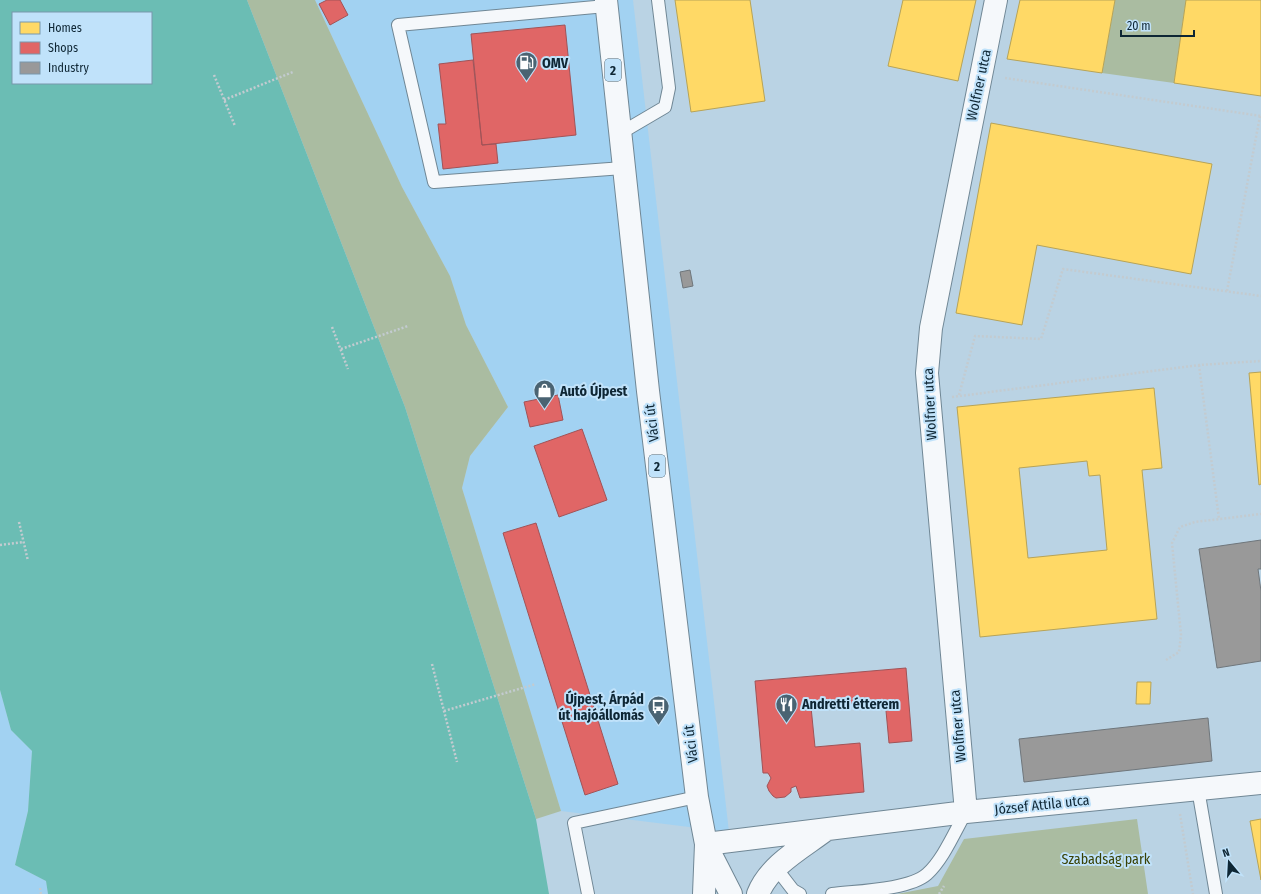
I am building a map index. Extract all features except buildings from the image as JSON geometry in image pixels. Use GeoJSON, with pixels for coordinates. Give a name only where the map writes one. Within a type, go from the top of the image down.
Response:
{"type":"FeatureCollection","features":[{"type":"Feature","properties":{"kind":"street","name":"Wolfner utca"},"geometry":{"type":"LineString","coordinates":[[966,812],[927,373],[931,328],[980,74],[996,0]]}},
{"type":"Feature","properties":{"kind":"street","name":"Váci út"},"geometry":{"type":"LineString","coordinates":[[606,3],[648,391],[697,798],[706,844],[704,894]]}},
{"type":"Feature","properties":{"kind":"street","name":"József Attila utca"},"geometry":{"type":"LineString","coordinates":[[706,844],[824,831],[966,812],[1261,783]]}},
{"type":"Feature","properties":{"kind":"street"},"geometry":{"type":"LineString","coordinates":[[758,894],[762,884],[776,868],[824,831]]}},
{"type":"Feature","properties":{"kind":"street","name":"Váci út"},"geometry":{"type":"LineString","coordinates":[[706,844],[731,894]]}},
{"type":"Feature","properties":{"kind":"lane"},"geometry":{"type":"LineString","coordinates":[[619,134],[665,108],[669,88],[658,0]]}},
{"type":"Feature","properties":{"kind":"lane"},"geometry":{"type":"LineString","coordinates":[[606,3],[398,25],[434,182],[623,168]]}},
{"type":"Feature","properties":{"kind":"lane"},"geometry":{"type":"LineString","coordinates":[[1198,789],[1216,894]]}},
{"type":"Feature","properties":{"kind":"lane"},"geometry":{"type":"LineString","coordinates":[[588,894],[574,823],[697,798]]}},
{"type":"Feature","properties":{"kind":"lane"},"geometry":{"type":"LineString","coordinates":[[832,894],[908,884],[926,875],[936,864],[966,812]]}},
{"type":"Feature","properties":{"kind":"lane"},"geometry":{"type":"LineString","coordinates":[[776,868],[793,890],[800,894]]}},
{"type":"Feature","properties":{"kind":"path"},"geometry":{"type":"LineString","coordinates":[[224,100],[293,72]]}},
{"type":"Feature","properties":{"kind":"path"},"geometry":{"type":"LineString","coordinates":[[980,74],[1260,116],[1226,291]]}},
{"type":"Feature","properties":{"kind":"path"},"geometry":{"type":"LineString","coordinates":[[214,75],[235,126]]}},
{"type":"Feature","properties":{"kind":"path"},"geometry":{"type":"LineString","coordinates":[[1261,296],[1063,269],[1041,339],[975,336],[959,395],[1199,365],[1261,361]]}},
{"type":"Feature","properties":{"kind":"path"},"geometry":{"type":"LineString","coordinates":[[341,349],[408,326]]}},
{"type":"Feature","properties":{"kind":"path"},"geometry":{"type":"LineString","coordinates":[[332,327],[348,368]]}},
{"type":"Feature","properties":{"kind":"path"},"geometry":{"type":"LineString","coordinates":[[1199,365],[1219,519]]}},
{"type":"Feature","properties":{"kind":"path"},"geometry":{"type":"LineString","coordinates":[[1166,660],[1179,652],[1181,635],[1172,543],[1180,527],[1195,522],[1261,514]]}},
{"type":"Feature","properties":{"kind":"path"},"geometry":{"type":"LineString","coordinates":[[19,522],[28,561]]}},
{"type":"Feature","properties":{"kind":"path"},"geometry":{"type":"LineString","coordinates":[[0,545],[24,542]]}},
{"type":"Feature","properties":{"kind":"path"},"geometry":{"type":"LineString","coordinates":[[432,664],[457,762]]}},
{"type":"Feature","properties":{"kind":"path"},"geometry":{"type":"LineString","coordinates":[[444,711],[536,684]]}},
{"type":"Feature","properties":{"kind":"path"},"geometry":{"type":"LineString","coordinates":[[1177,792],[1193,894]]}},
{"type":"Feature","properties":{"kind":"path"},"geometry":{"type":"LineString","coordinates":[[40,888],[41,894]]}},
{"type":"Feature","properties":{"kind":"shaded area"},"geometry":{"type":"Polygon","coordinates":[[[0,0],[247,0],[405,407],[536,819],[549,894],[48,894],[46,881],[15,865],[28,811],[32,751],[11,730],[0,690],[0,0]]]}},
{"type":"Feature","properties":{"kind":"shaded area"},"geometry":{"type":"Polygon","coordinates":[[[315,0],[633,0],[729,832],[561,811],[462,488],[470,456],[508,407],[466,325],[450,276],[402,187],[315,0]]]}},
{"type":"Feature","properties":{"kind":"shaded area"},"geometry":{"type":"Polygon","coordinates":[[[0,690],[11,730],[32,751],[28,811],[15,865],[46,881],[48,894],[0,894],[0,690]]]}},
{"type":"Feature","properties":{"kind":"green space"},"geometry":{"type":"Polygon","coordinates":[[[247,0],[315,0],[402,187],[450,276],[466,325],[508,407],[470,456],[462,488],[561,811],[536,819],[405,407],[247,0]]]}},
{"type":"Feature","properties":{"kind":"green space"},"geometry":{"type":"Polygon","coordinates":[[[1115,0],[1186,0],[1174,83],[1102,73],[1115,0]]]}},
{"type":"Feature","properties":{"kind":"green space","name":"Szabadság park"},"geometry":{"type":"Polygon","coordinates":[[[1137,819],[1148,894],[897,894],[938,886],[964,839],[1137,819]]]}},
{"type":"Feature","properties":{"kind":"place","name":"OMV"},"geometry":{"type":"Point","coordinates":[526,82]}},
{"type":"Feature","properties":{"kind":"place","name":"Autó Újpest"},"geometry":{"type":"Point","coordinates":[544,410]}},
{"type":"Feature","properties":{"kind":"place","name":"Andretti étterem"},"geometry":{"type":"Point","coordinates":[786,724]}},
{"type":"Feature","properties":{"kind":"place","name":"Újpest, Árpád út hajóállomás"},"geometry":{"type":"Point","coordinates":[659,726]}}]}
